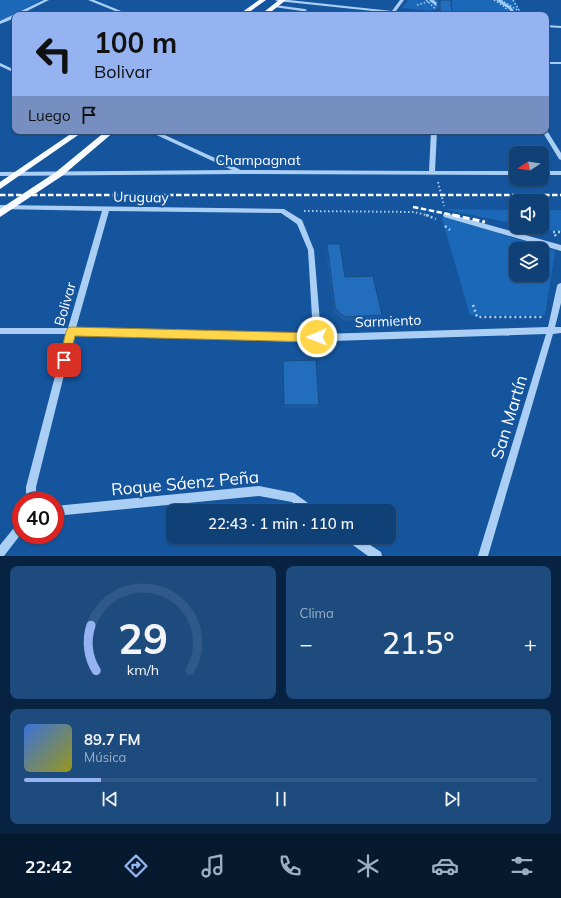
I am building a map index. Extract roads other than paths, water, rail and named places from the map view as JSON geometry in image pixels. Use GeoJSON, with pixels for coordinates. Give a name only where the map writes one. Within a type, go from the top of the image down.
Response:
{"type":"FeatureCollection","features":[{"type":"Feature","properties":{"kind":"main road"},"geometry":{"type":"LineString","coordinates":[[245,12],[263,0]]}},
{"type":"Feature","properties":{"kind":"main road"},"geometry":{"type":"LineString","coordinates":[[267,12],[281,0]]}},
{"type":"Feature","properties":{"kind":"main road"},"geometry":{"type":"LineString","coordinates":[[0,186],[76,134]]}},
{"type":"Feature","properties":{"kind":"main road"},"geometry":{"type":"LineString","coordinates":[[0,214],[58,174],[107,134]]}},
{"type":"Feature","properties":{"kind":"street"},"geometry":{"type":"LineString","coordinates":[[22,12],[47,0]]}},
{"type":"Feature","properties":{"kind":"street"},"geometry":{"type":"LineString","coordinates":[[90,0],[121,12]]}},
{"type":"Feature","properties":{"kind":"street"},"geometry":{"type":"LineString","coordinates":[[281,0],[393,12],[402,0]]}},
{"type":"Feature","properties":{"kind":"street"},"geometry":{"type":"LineString","coordinates":[[275,6],[305,10],[304,12]]}},
{"type":"Feature","properties":{"kind":"street"},"geometry":{"type":"LineString","coordinates":[[0,23],[12,17]]}},
{"type":"Feature","properties":{"kind":"street"},"geometry":{"type":"LineString","coordinates":[[549,26],[561,27]]}},
{"type":"Feature","properties":{"kind":"street"},"geometry":{"type":"LineString","coordinates":[[549,63],[561,63]]}},
{"type":"Feature","properties":{"kind":"street"},"geometry":{"type":"LineString","coordinates":[[0,64],[12,70]]}},
{"type":"Feature","properties":{"kind":"street"},"geometry":{"type":"LineString","coordinates":[[158,134],[240,172]]}},
{"type":"Feature","properties":{"kind":"street"},"geometry":{"type":"LineString","coordinates":[[434,134],[434,173]]}},
{"type":"Feature","properties":{"kind":"street"},"geometry":{"type":"LineString","coordinates":[[548,134],[561,158]]}},
{"type":"Feature","properties":{"kind":"street","name":"Champagnat"},"geometry":{"type":"LineString","coordinates":[[0,174],[240,172],[509,173]]}},
{"type":"Feature","properties":{"kind":"street"},"geometry":{"type":"LineString","coordinates":[[549,173],[561,173]]}},
{"type":"Feature","properties":{"kind":"street","name":"Uruguay"},"geometry":{"type":"LineString","coordinates":[[0,207],[282,212],[300,222],[311,250],[317,337]]}},
{"type":"Feature","properties":{"kind":"street","name":"Bolivar"},"geometry":{"type":"LineString","coordinates":[[31,492],[31,487],[71,332],[106,209]]}},
{"type":"Feature","properties":{"kind":"street"},"geometry":{"type":"LineString","coordinates":[[446,215],[561,248]]}},
{"type":"Feature","properties":{"kind":"street","name":"San Martín"},"geometry":{"type":"LineString","coordinates":[[482,556],[551,329],[561,286]]}},
{"type":"Feature","properties":{"kind":"street"},"geometry":{"type":"LineString","coordinates":[[551,329],[561,334]]}},
{"type":"Feature","properties":{"kind":"street","name":"Sarmiento"},"geometry":{"type":"LineString","coordinates":[[0,331],[317,337],[551,329],[561,330]]}},
{"type":"Feature","properties":{"kind":"street","name":"Roque Sáenz Peña"},"geometry":{"type":"LineString","coordinates":[[64,510],[259,491],[294,498],[302,504]]}},
{"type":"Feature","properties":{"kind":"street"},"geometry":{"type":"LineString","coordinates":[[0,553],[12,538]]}},
{"type":"Feature","properties":{"kind":"street"},"geometry":{"type":"LineString","coordinates":[[360,544],[377,556]]}},
{"type":"Feature","properties":{"kind":"waterway"},"geometry":{"type":"LineString","coordinates":[[431,0],[441,8]]}},
{"type":"Feature","properties":{"kind":"waterway"},"geometry":{"type":"LineString","coordinates":[[498,0],[510,8],[513,12]]}},
{"type":"Feature","properties":{"kind":"railway"},"geometry":{"type":"LineString","coordinates":[[0,195],[561,195]]}},
{"type":"Feature","properties":{"kind":"railway"},"geometry":{"type":"LineString","coordinates":[[413,207],[453,215]]}},
{"type":"Feature","properties":{"kind":"railway"},"geometry":{"type":"LineString","coordinates":[[453,215],[458,216]]}},
{"type":"Feature","properties":{"kind":"railway"},"geometry":{"type":"LineString","coordinates":[[453,215],[485,222]]}}]}
